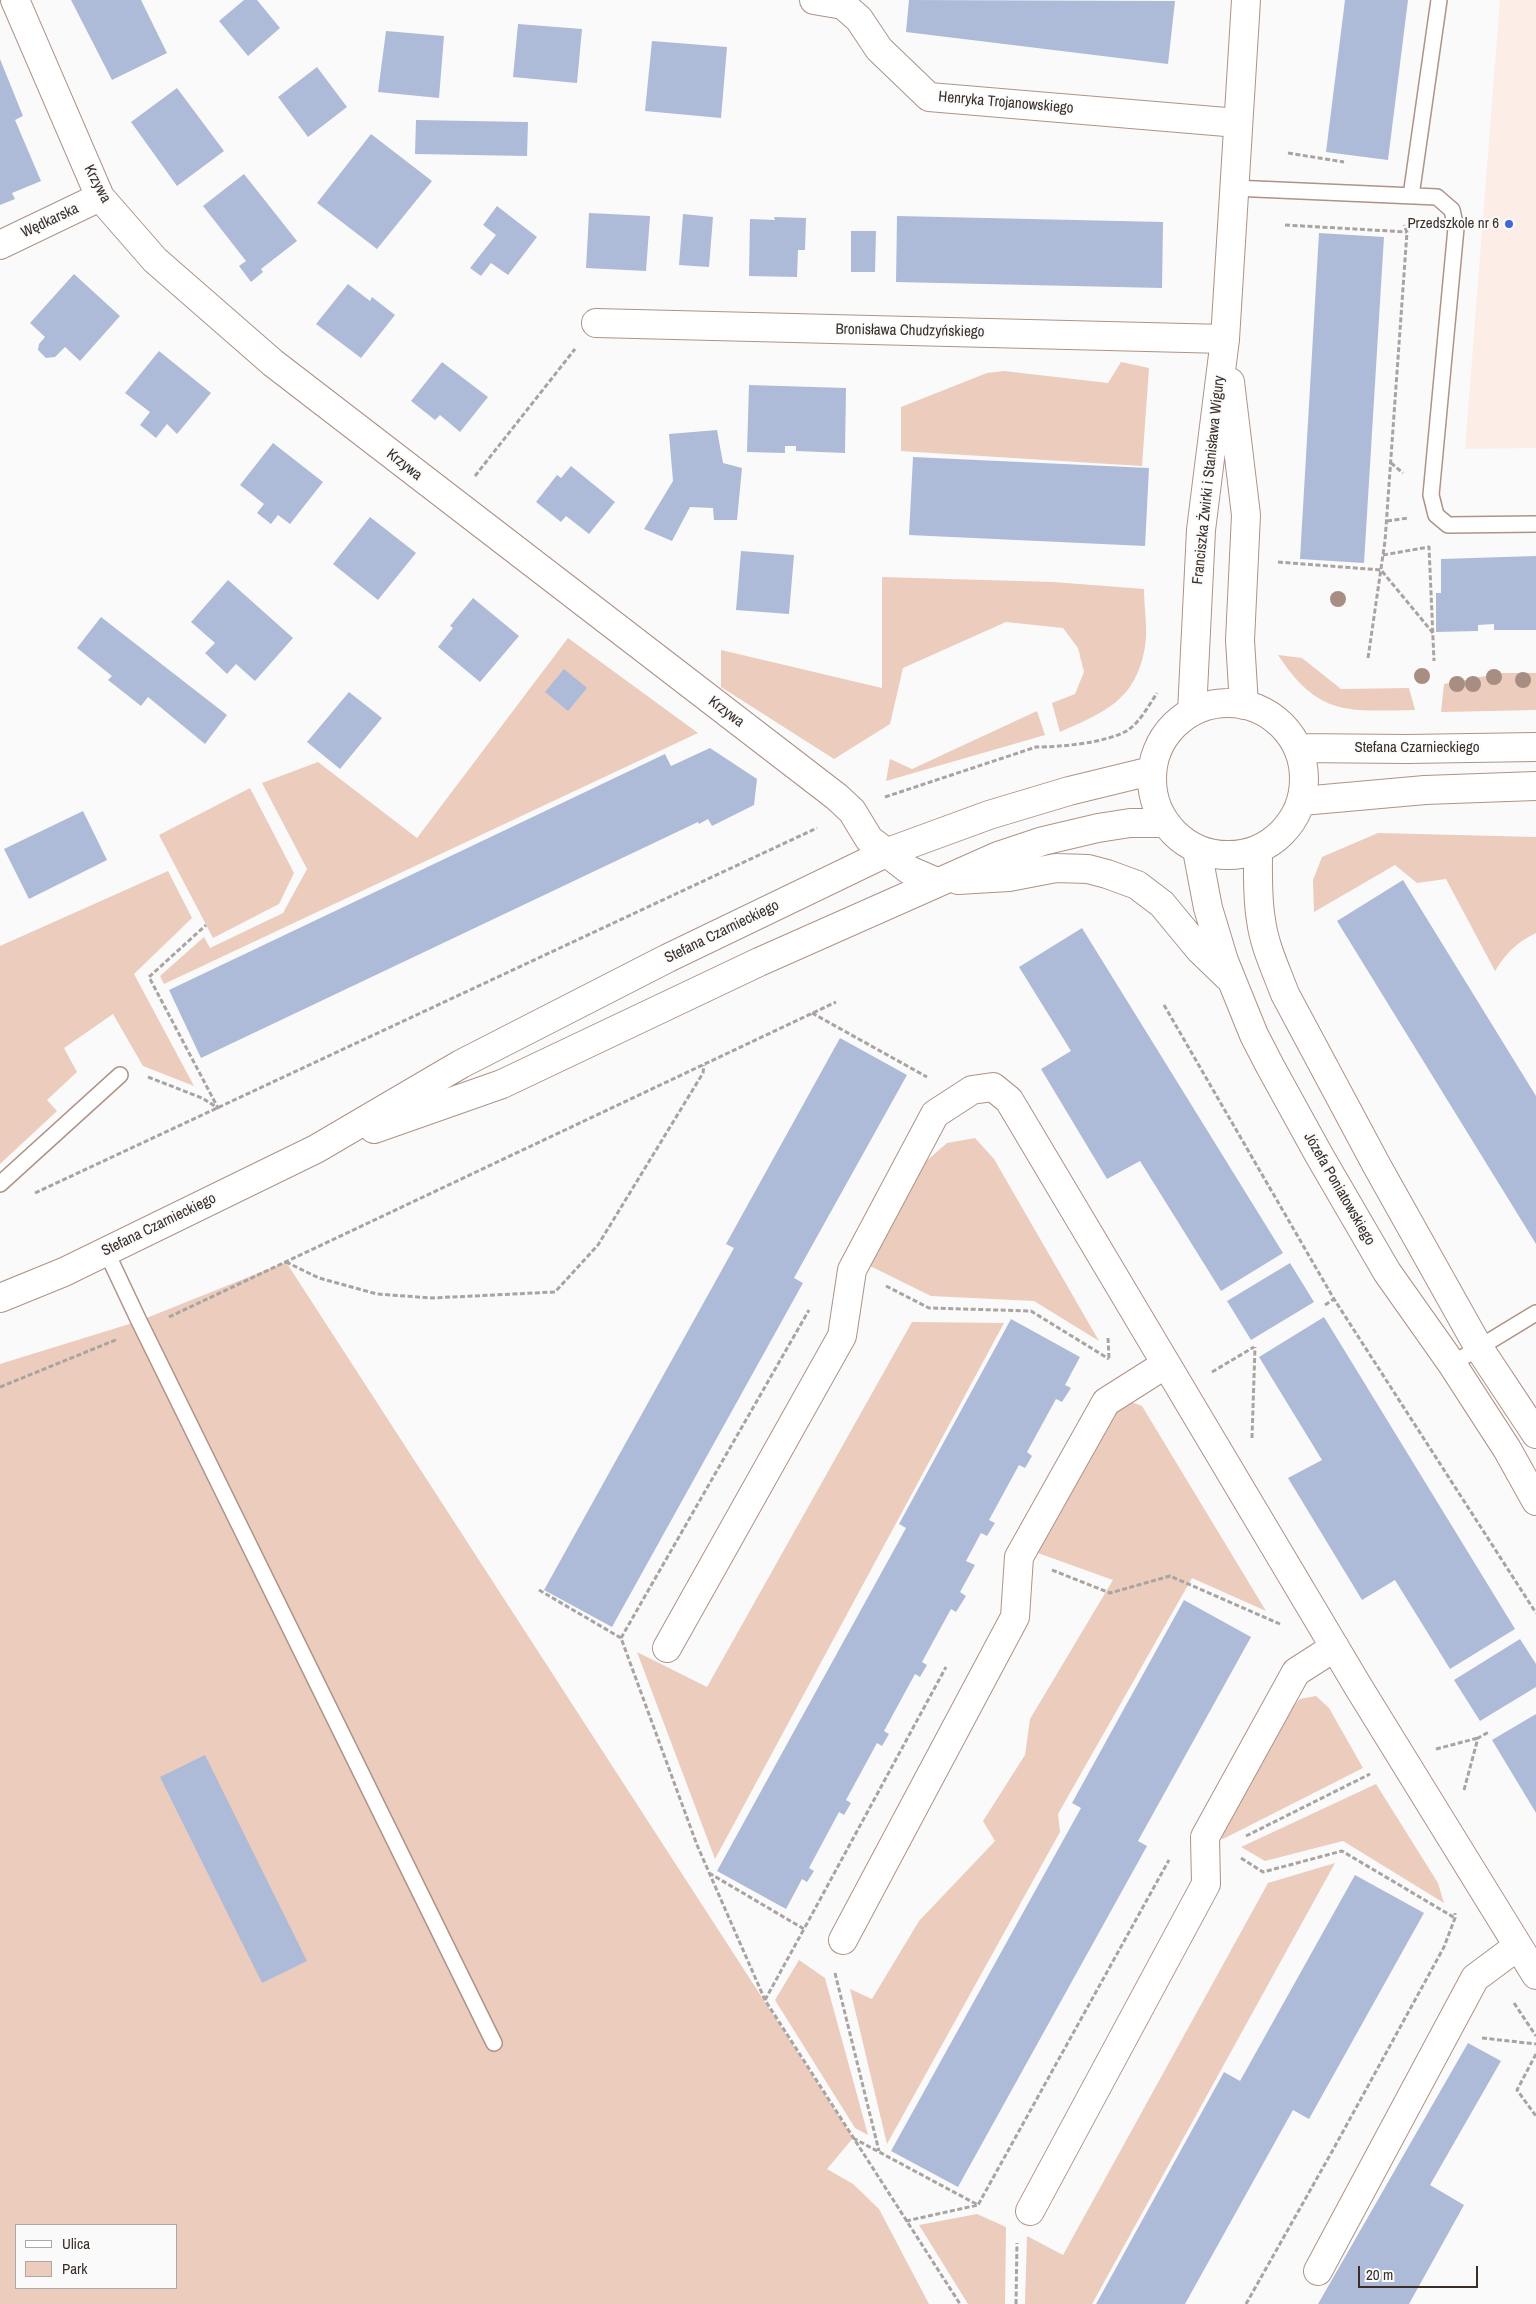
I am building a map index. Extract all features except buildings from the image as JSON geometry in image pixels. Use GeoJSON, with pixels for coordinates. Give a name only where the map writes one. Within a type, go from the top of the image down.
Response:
{"type":"FeatureCollection","features":[{"type":"Feature","properties":{"kind":"street","name":"Krzywa"},"geometry":{"type":"LineString","coordinates":[[15,0],[100,197],[155,260],[273,363],[837,797],[852,811],[870,839],[909,870],[937,882]]}},
{"type":"Feature","properties":{"kind":"street","name":"Henryka Trojanowskiego"},"geometry":{"type":"LineString","coordinates":[[814,0],[842,5],[854,15],[879,49],[929,97],[1238,123]]}},
{"type":"Feature","properties":{"kind":"street","name":"Franciszka Żwirki i Stanisława Wigury"},"geometry":{"type":"LineString","coordinates":[[1192,712],[1201,530],[1225,339],[1246,0]]}},
{"type":"Feature","properties":{"kind":"street","name":"Wędkarska"},"geometry":{"type":"LineString","coordinates":[[0,245],[100,197]]}},
{"type":"Feature","properties":{"kind":"street","name":"Bronisława Chudzyńskiego"},"geometry":{"type":"LineString","coordinates":[[596,323],[1225,339]]}},
{"type":"Feature","properties":{"kind":"street","name":"Franciszka Żwirki i Stanisława Wigury"},"geometry":{"type":"LineString","coordinates":[[1225,339],[1246,515],[1240,640],[1244,705]]}},
{"type":"Feature","properties":{"kind":"street"},"geometry":{"type":"LineString","coordinates":[[1226,703],[1244,705],[1266,713],[1285,728],[1298,748],[1304,765],[1302,801],[1292,821],[1277,838],[1258,850],[1238,856],[1217,856],[1197,850],[1178,838],[1164,823],[1156,807],[1151,789],[1151,771],[1158,747],[1172,726],[1192,712],[1208,705],[1226,703]]}},
{"type":"Feature","properties":{"kind":"street","name":"Stefana Czarnieckiego"},"geometry":{"type":"LineString","coordinates":[[1298,748],[1536,747]]}},
{"type":"Feature","properties":{"kind":"street","name":"Stefana Czarnieckiego"},"geometry":{"type":"LineString","coordinates":[[0,1298],[64,1272],[316,1149],[461,1064],[668,958],[888,852],[998,812],[1069,791],[1151,771]]}},
{"type":"Feature","properties":{"kind":"street"},"geometry":{"type":"LineString","coordinates":[[1302,801],[1425,790],[1536,786]]}},
{"type":"Feature","properties":{"kind":"street","name":"Stefana Czarnieckiego"},"geometry":{"type":"LineString","coordinates":[[316,1149],[502,1084],[759,962],[998,856],[1043,841],[1098,828],[1130,824],[1164,823]]}},
{"type":"Feature","properties":{"kind":"street","name":"Józefa Poniatowskiego"},"geometry":{"type":"LineString","coordinates":[[1197,850],[1208,908],[1232,980],[1254,1035],[1324,1164],[1387,1272],[1452,1364],[1507,1449],[1536,1501]]}},
{"type":"Feature","properties":{"kind":"street"},"geometry":{"type":"LineString","coordinates":[[1258,850],[1257,890],[1261,922],[1274,966],[1285,994],[1372,1157],[1479,1348],[1536,1434]]}},
{"type":"Feature","properties":{"kind":"street"},"geometry":{"type":"LineString","coordinates":[[937,882],[1009,877],[1056,868],[1088,869],[1107,874],[1137,884],[1162,904],[1200,950],[1232,980]]}},
{"type":"Feature","properties":{"kind":"street"},"geometry":{"type":"LineString","coordinates":[[667,1648],[842,1336],[852,1270],[935,1114],[972,1090],[992,1087],[1009,1100],[1335,1647],[1536,1975]]}},
{"type":"Feature","properties":{"kind":"street"},"geometry":{"type":"LineString","coordinates":[[843,1940],[1015,1617],[1019,1557],[1106,1402],[1166,1364]]}},
{"type":"Feature","properties":{"kind":"street"},"geometry":{"type":"LineString","coordinates":[[1030,2211],[1206,1884],[1214,1842],[1296,1672],[1335,1647]]}},
{"type":"Feature","properties":{"kind":"street"},"geometry":{"type":"LineString","coordinates":[[1318,2271],[1475,1978],[1518,1946]]}},
{"type":"Feature","properties":{"kind":"lane"},"geometry":{"type":"LineString","coordinates":[[1411,196],[1439,0]]}},
{"type":"Feature","properties":{"kind":"lane"},"geometry":{"type":"LineString","coordinates":[[1234,188],[1438,197],[1452,210],[1456,228],[1431,495],[1436,515],[1448,525],[1536,524]]}},
{"type":"Feature","properties":{"kind":"lane"},"geometry":{"type":"LineString","coordinates":[[0,1184],[120,1075]]}},
{"type":"Feature","properties":{"kind":"lane"},"geometry":{"type":"LineString","coordinates":[[106,1250],[494,2043]]}},
{"type":"Feature","properties":{"kind":"lane"},"geometry":{"type":"LineString","coordinates":[[1452,1364],[1536,1313]]}},
{"type":"Feature","properties":{"kind":"path"},"geometry":{"type":"LineString","coordinates":[[1368,658],[1383,555],[1407,232],[1394,196]]}},
{"type":"Feature","properties":{"kind":"path"},"geometry":{"type":"LineString","coordinates":[[1285,225],[1407,232]]}},
{"type":"Feature","properties":{"kind":"path"},"geometry":{"type":"LineString","coordinates":[[454,503],[596,323]]}},
{"type":"Feature","properties":{"kind":"path"},"geometry":{"type":"LineString","coordinates":[[1383,555],[1429,547],[1434,661]]}},
{"type":"Feature","properties":{"kind":"path"},"geometry":{"type":"LineString","coordinates":[[1273,561],[1381,570],[1432,633]]}},
{"type":"Feature","properties":{"kind":"path"},"geometry":{"type":"LineString","coordinates":[[34,1194],[891,794],[1036,747],[1061,748],[1111,737],[1128,730],[1137,722],[1159,690]]}},
{"type":"Feature","properties":{"kind":"path"},"geometry":{"type":"LineString","coordinates":[[206,924],[149,977],[218,1108]]}},
{"type":"Feature","properties":{"kind":"path"},"geometry":{"type":"LineString","coordinates":[[0,1386],[143,1329],[836,1002]]}},
{"type":"Feature","properties":{"kind":"path"},"geometry":{"type":"LineString","coordinates":[[1164,1005],[1334,1299],[1536,1613]]}},
{"type":"Feature","properties":{"kind":"path"},"geometry":{"type":"LineString","coordinates":[[812,1013],[925,1074],[958,1099]]}},
{"type":"Feature","properties":{"kind":"path"},"geometry":{"type":"LineString","coordinates":[[286,1262],[319,1278],[377,1294],[432,1298],[555,1292],[598,1245],[703,1073],[704,1064]]}},
{"type":"Feature","properties":{"kind":"path"},"geometry":{"type":"LineString","coordinates":[[120,1075],[134,1072],[202,1098],[218,1108]]}},
{"type":"Feature","properties":{"kind":"path"},"geometry":{"type":"LineString","coordinates":[[924,1083],[925,1074]]}},
{"type":"Feature","properties":{"kind":"path"},"geometry":{"type":"LineString","coordinates":[[852,1270],[929,1308],[1031,1311],[1109,1359]]}},
{"type":"Feature","properties":{"kind":"path"},"geometry":{"type":"LineString","coordinates":[[1325,1305],[1334,1299]]}},
{"type":"Feature","properties":{"kind":"path"},"geometry":{"type":"LineString","coordinates":[[621,1638],[813,1303]]}},
{"type":"Feature","properties":{"kind":"path"},"geometry":{"type":"LineString","coordinates":[[1105,1330],[1137,1382]]}},
{"type":"Feature","properties":{"kind":"path"},"geometry":{"type":"LineString","coordinates":[[1106,1367],[1109,1359],[1108,1337]]}},
{"type":"Feature","properties":{"kind":"path"},"geometry":{"type":"LineString","coordinates":[[1019,1557],[1110,1592],[1170,1576],[1284,1626],[1280,1618]]}},
{"type":"Feature","properties":{"kind":"path"},"geometry":{"type":"LineString","coordinates":[[539,1590],[621,1638],[697,1844],[765,2000],[960,2304]]}},
{"type":"Feature","properties":{"kind":"path"},"geometry":{"type":"LineString","coordinates":[[765,2000],[946,1666]]}},
{"type":"Feature","properties":{"kind":"path"},"geometry":{"type":"LineString","coordinates":[[1214,1842],[1378,1770]]}},
{"type":"Feature","properties":{"kind":"path"},"geometry":{"type":"LineString","coordinates":[[906,2221],[978,2204],[1188,1826],[1263,1872],[1342,1850],[1455,1918]]}},
{"type":"Feature","properties":{"kind":"path"},"geometry":{"type":"LineString","coordinates":[[709,1873],[804,1929]]}},
{"type":"Feature","properties":{"kind":"path"},"geometry":{"type":"LineString","coordinates":[[1246,2304],[1444,1947],[1455,1918],[1454,1909]]}},
{"type":"Feature","properties":{"kind":"path"},"geometry":{"type":"LineString","coordinates":[[843,1940],[835,1972],[879,2152]]}},
{"type":"Feature","properties":{"kind":"path"},"geometry":{"type":"LineString","coordinates":[[1444,2036],[1472,2036],[1536,2044]]}},
{"type":"Feature","properties":{"kind":"path"},"geometry":{"type":"LineString","coordinates":[[1536,2054],[1517,2090],[1536,2116]]}},
{"type":"Feature","properties":{"kind":"path"},"geometry":{"type":"LineString","coordinates":[[853,2138],[978,2204]]}},
{"type":"Feature","properties":{"kind":"path"},"geometry":{"type":"LineString","coordinates":[[1016,2304],[1017,2233],[1030,2211]]}},
{"type":"Feature","properties":{"kind":"shaded area","name":"Przedszkole nr 6"},"geometry":{"type":"Polygon","coordinates":[[[1500,0],[1536,0],[1536,448],[1465,449],[1500,0]]]}},
{"type":"Feature","properties":{"kind":"green space"},"geometry":{"type":"Polygon","coordinates":[[[1121,362],[1149,368],[1142,466],[901,451],[901,407],[987,373],[1004,371],[1108,383],[1121,362]]]}},
{"type":"Feature","properties":{"kind":"green space"},"geometry":{"type":"Polygon","coordinates":[[[882,577],[1053,582],[1144,589],[1146,640],[1141,665],[1126,692],[1116,702],[1091,718],[1060,732],[1052,703],[1075,694],[1084,672],[1078,648],[1063,628],[1006,622],[903,668],[890,724],[834,759],[721,687],[721,650],[882,688],[882,577]]]}},
{"type":"Feature","properties":{"kind":"green space"},"geometry":{"type":"Polygon","coordinates":[[[568,638],[698,733],[164,984],[160,976],[204,937],[210,948],[283,913],[307,869],[262,783],[318,762],[417,838],[568,638]]]}},
{"type":"Feature","properties":{"kind":"green space"},"geometry":{"type":"Polygon","coordinates":[[[1278,655],[1302,658],[1341,689],[1409,688],[1415,710],[1371,711],[1336,706],[1321,700],[1307,690],[1278,655]]]}},
{"type":"Feature","properties":{"kind":"green space"},"geometry":{"type":"Polygon","coordinates":[[[1501,673],[1536,673],[1536,710],[1441,712],[1444,684],[1501,673]]]}},
{"type":"Feature","properties":{"kind":"green space"},"geometry":{"type":"Polygon","coordinates":[[[1037,711],[1045,735],[886,781],[890,759],[912,769],[1037,711]]]}},
{"type":"Feature","properties":{"kind":"green space"},"geometry":{"type":"Polygon","coordinates":[[[250,788],[294,873],[279,904],[213,938],[159,835],[250,788]]]}},
{"type":"Feature","properties":{"kind":"green space"},"geometry":{"type":"Polygon","coordinates":[[[1378,833],[1536,837],[1536,933],[1512,949],[1495,971],[1446,879],[1417,883],[1395,865],[1314,912],[1313,880],[1322,857],[1378,833]]]}},
{"type":"Feature","properties":{"kind":"green space"},"geometry":{"type":"Polygon","coordinates":[[[168,871],[192,918],[134,974],[194,1086],[143,1066],[113,1014],[64,1048],[77,1072],[47,1100],[57,1111],[0,1164],[0,946],[168,871]]]}},
{"type":"Feature","properties":{"kind":"green space"},"geometry":{"type":"Polygon","coordinates":[[[975,1138],[994,1159],[1099,1341],[1034,1301],[931,1296],[866,1264],[923,1164],[947,1143],[975,1138]]]}},
{"type":"Feature","properties":{"kind":"green space"},"geometry":{"type":"Polygon","coordinates":[[[286,1262],[853,2138],[827,2169],[853,2184],[879,2209],[929,2304],[0,2304],[0,1364],[139,1321],[286,1262]]]}},
{"type":"Feature","properties":{"kind":"green space"},"geometry":{"type":"Polygon","coordinates":[[[912,1322],[1004,1323],[715,1859],[637,1652],[707,1687],[912,1322]]]}},
{"type":"Feature","properties":{"kind":"green space"},"geometry":{"type":"Polygon","coordinates":[[[1131,1402],[1142,1406],[1266,1611],[1192,1578],[1058,1814],[1060,1832],[887,2144],[850,1989],[872,1999],[919,1921],[995,1841],[983,1821],[1025,1755],[1030,1719],[1113,1580],[1035,1552],[1116,1406],[1131,1402]]]}},
{"type":"Feature","properties":{"kind":"green space"},"geometry":{"type":"Polygon","coordinates":[[[1316,1696],[1329,1708],[1363,1768],[1223,1839],[1214,1834],[1284,1715],[1300,1699],[1316,1696]]]}},
{"type":"Feature","properties":{"kind":"green space"},"geometry":{"type":"Polygon","coordinates":[[[1376,1784],[1438,1883],[1444,1903],[1343,1841],[1265,1861],[1241,1847],[1376,1784]]]}},
{"type":"Feature","properties":{"kind":"green space"},"geometry":{"type":"Polygon","coordinates":[[[1335,1863],[1092,2304],[1025,2304],[1027,2236],[1063,2255],[1268,1883],[1335,1863]]]}},
{"type":"Feature","properties":{"kind":"green space"},"geometry":{"type":"Polygon","coordinates":[[[799,1960],[825,1978],[868,2135],[855,2128],[775,2000],[799,1960]]]}},
{"type":"Feature","properties":{"kind":"green space"},"geometry":{"type":"Polygon","coordinates":[[[977,2214],[1006,2227],[1005,2304],[968,2304],[919,2225],[977,2214]]]}},
{"type":"Feature","properties":{"kind":"place","name":"Przedszkole nr 6"},"geometry":{"type":"Point","coordinates":[1509,224]}}]}
